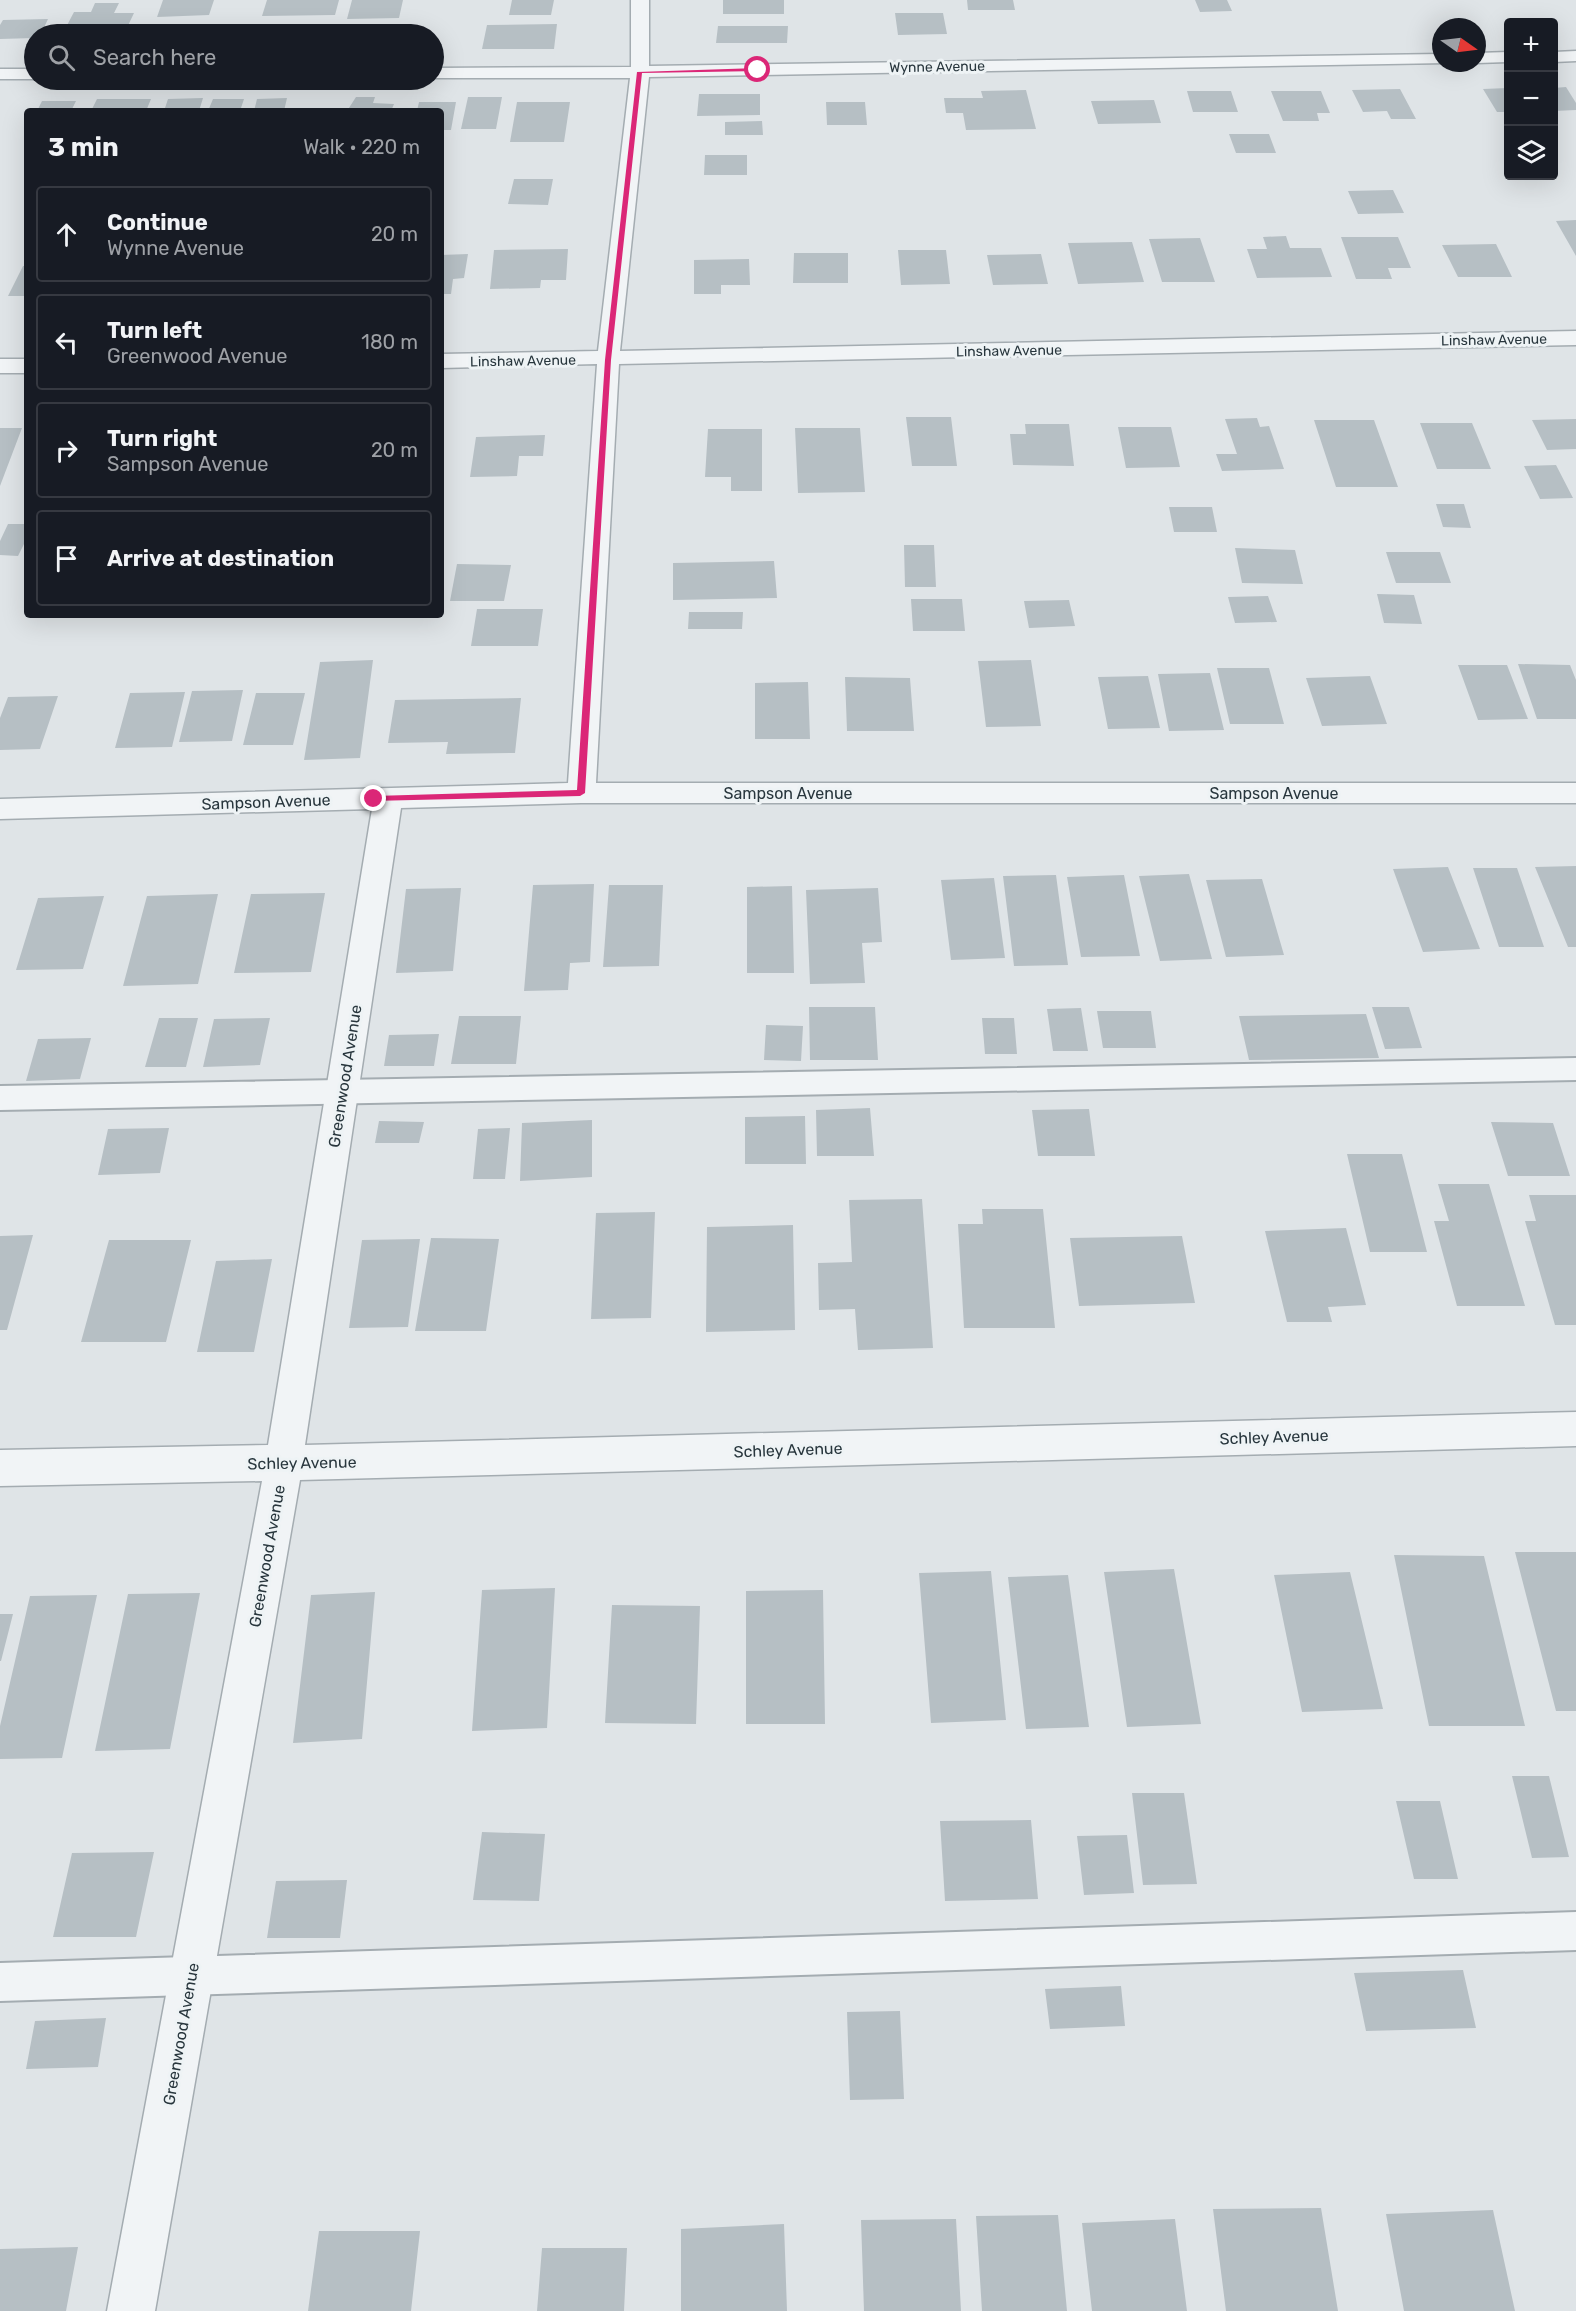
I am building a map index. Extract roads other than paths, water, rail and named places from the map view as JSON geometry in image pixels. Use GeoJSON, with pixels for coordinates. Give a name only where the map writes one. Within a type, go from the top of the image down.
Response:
{"type":"FeatureCollection","features":[{"type":"Feature","properties":{"kind":"street"},"geometry":{"type":"LineString","coordinates":[[580,793],[608,360],[640,72],[640,0]]}},
{"type":"Feature","properties":{"kind":"street"},"geometry":{"type":"LineString","coordinates":[[1558,57],[1576,56]]}},
{"type":"Feature","properties":{"kind":"street"},"geometry":{"type":"LineString","coordinates":[[1486,58],[1504,57]]}},
{"type":"Feature","properties":{"kind":"street","name":"Wynne Avenue"},"geometry":{"type":"LineString","coordinates":[[444,72],[640,72],[1432,59]]}},
{"type":"Feature","properties":{"kind":"street"},"geometry":{"type":"LineString","coordinates":[[0,74],[24,74]]}},
{"type":"Feature","properties":{"kind":"street","name":"Linshaw Avenue"},"geometry":{"type":"LineString","coordinates":[[444,362],[1576,338]]}},
{"type":"Feature","properties":{"kind":"street"},"geometry":{"type":"LineString","coordinates":[[0,366],[24,366]]}},
{"type":"Feature","properties":{"kind":"street","name":"Sampson Avenue"},"geometry":{"type":"LineString","coordinates":[[0,809],[580,793],[1576,792]]}},
{"type":"Feature","properties":{"kind":"street","name":"Greenwood Avenue"},"geometry":{"type":"LineString","coordinates":[[131,2311],[284,1463],[388,798]]}},
{"type":"Feature","properties":{"kind":"street","name":"Schley Avenue"},"geometry":{"type":"LineString","coordinates":[[0,1468],[284,1463],[1576,1429]]}},
{"type":"Feature","properties":{"kind":"lane"},"geometry":{"type":"LineString","coordinates":[[0,1098],[1576,1069]]}},
{"type":"Feature","properties":{"kind":"lane"},"geometry":{"type":"LineString","coordinates":[[0,1982],[1576,1931]]}}]}
